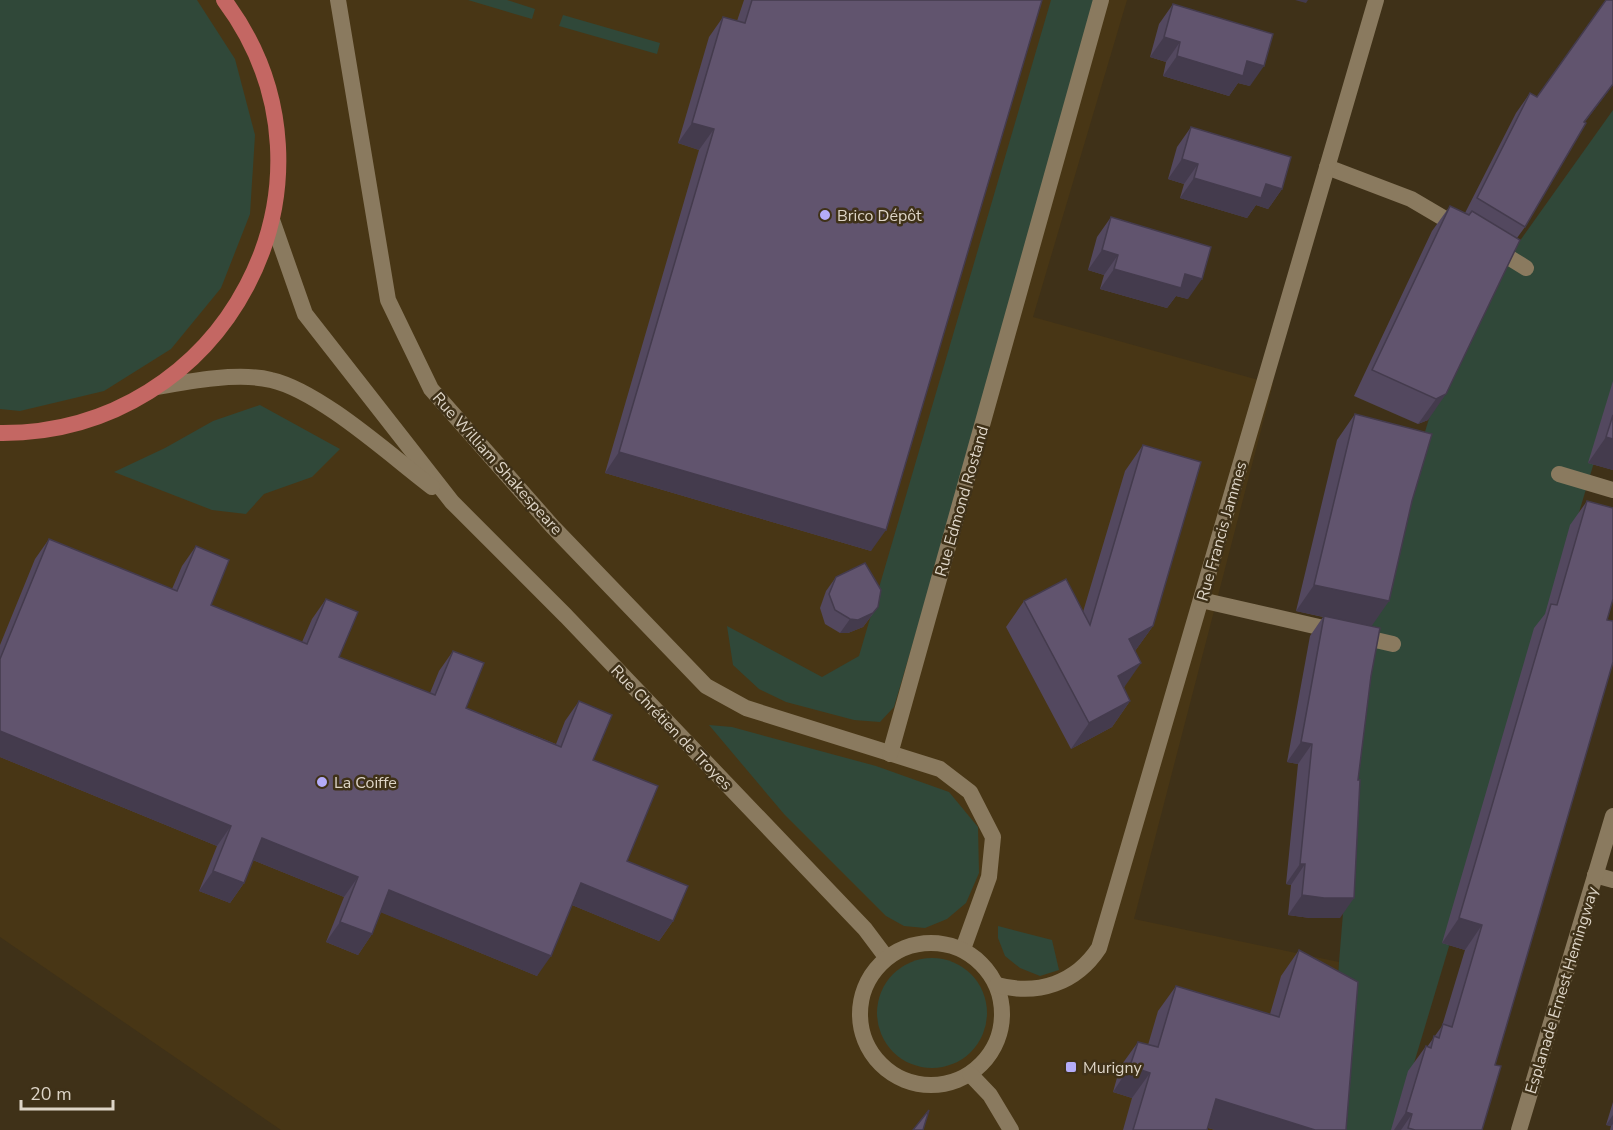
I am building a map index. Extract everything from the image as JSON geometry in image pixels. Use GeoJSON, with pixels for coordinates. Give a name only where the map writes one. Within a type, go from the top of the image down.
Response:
{"type":"FeatureCollection","features":[{"type":"Feature","properties":{"kind":"main road"},"geometry":{"type":"LineString","coordinates":[[0,433],[33,432],[76,424],[118,409],[157,387],[194,358],[235,309],[257,266],[272,220],[278,165],[273,110],[252,46],[224,0]]}},
{"type":"Feature","properties":{"kind":"street","name":"Rue William Shakespeare"},"geometry":{"type":"LineString","coordinates":[[338,0],[388,300],[431,388],[552,526],[705,686],[746,708],[890,754]]}},
{"type":"Feature","properties":{"kind":"street","name":"Rue Edmond Rostand"},"geometry":{"type":"LineString","coordinates":[[890,754],[1101,0]]}},
{"type":"Feature","properties":{"kind":"street","name":"Rue Francis Jammes"},"geometry":{"type":"LineString","coordinates":[[997,985],[1017,991],[1068,980],[1089,964],[1099,948],[1376,0]]}},
{"type":"Feature","properties":{"kind":"street"},"geometry":{"type":"LineString","coordinates":[[1327,167],[1411,199],[1526,268]]}},
{"type":"Feature","properties":{"kind":"street","name":"Rue Chrétien de Troyes"},"geometry":{"type":"LineString","coordinates":[[272,220],[305,314],[452,502],[599,650],[865,929],[886,957]]}},
{"type":"Feature","properties":{"kind":"street","name":"Rue Chrétien de Troyes"},"geometry":{"type":"LineString","coordinates":[[157,387],[208,378],[271,380],[322,402],[452,502]]}},
{"type":"Feature","properties":{"kind":"street"},"geometry":{"type":"LineString","coordinates":[[1559,474],[1613,490]]}},
{"type":"Feature","properties":{"kind":"street"},"geometry":{"type":"LineString","coordinates":[[1201,600],[1393,644]]}},
{"type":"Feature","properties":{"kind":"street"},"geometry":{"type":"LineString","coordinates":[[890,754],[940,769],[970,792],[993,837],[988,877],[963,949]]}},
{"type":"Feature","properties":{"kind":"street","name":"Esplanade Ernest Hemingway"},"geometry":{"type":"LineString","coordinates":[[1519,1130],[1613,816]]}},
{"type":"Feature","properties":{"kind":"street"},"geometry":{"type":"LineString","coordinates":[[1595,875],[1613,880]]}},
{"type":"Feature","properties":{"kind":"street"},"geometry":{"type":"LineString","coordinates":[[923,942],[944,943],[963,949],[977,958],[997,985],[1002,1005],[1002,1025],[996,1044],[985,1061],[969,1074],[939,1084],[907,1082],[888,1071],[873,1056],[863,1037],[859,1015],[862,993],[871,973],[886,957],[904,947],[923,942]]}},
{"type":"Feature","properties":{"kind":"street"},"geometry":{"type":"LineString","coordinates":[[969,1074],[990,1095],[1011,1130]]}},
{"type":"Feature","properties":{"kind":"shaded area"},"geometry":{"type":"Polygon","coordinates":[[[0,0],[1127,0],[1033,317],[1273,384],[1134,919],[1339,962],[1329,1130],[281,1130],[0,937],[0,0]]]}},
{"type":"Feature","properties":{"kind":"green space"},"geometry":{"type":"Polygon","coordinates":[[[0,0],[197,0],[235,59],[255,135],[250,214],[221,288],[171,349],[104,391],[20,411],[0,409],[0,0]]]}},
{"type":"Feature","properties":{"kind":"green space"},"geometry":{"type":"Polygon","coordinates":[[[468,0],[507,0],[535,9],[532,19],[468,0]]]}},
{"type":"Feature","properties":{"kind":"green space"},"geometry":{"type":"Polygon","coordinates":[[[1051,0],[1104,0],[894,707],[880,722],[854,720],[786,702],[759,689],[733,665],[727,626],[822,677],[859,656],[1051,0]]]}},
{"type":"Feature","properties":{"kind":"green space"},"geometry":{"type":"Polygon","coordinates":[[[563,15],[660,43],[657,54],[559,26],[563,15]]]}},
{"type":"Feature","properties":{"kind":"green space"},"geometry":{"type":"Polygon","coordinates":[[[1613,110],[1613,399],[1394,1130],[1329,1130],[1339,962],[1367,622],[1435,399],[1514,249],[1613,110]]]}},
{"type":"Feature","properties":{"kind":"green space"},"geometry":{"type":"Polygon","coordinates":[[[260,405],[340,449],[312,477],[264,494],[246,514],[212,510],[114,472],[165,448],[213,421],[260,405]]]}},
{"type":"Feature","properties":{"kind":"green space"},"geometry":{"type":"Polygon","coordinates":[[[709,725],[732,727],[876,766],[949,792],[978,827],[979,873],[966,903],[947,919],[925,928],[904,926],[886,916],[784,814],[709,725]]]}},
{"type":"Feature","properties":{"kind":"green space"},"geometry":{"type":"Polygon","coordinates":[[[998,926],[1052,940],[1059,970],[1040,976],[1020,968],[1005,956],[998,938],[998,926]]]}},
{"type":"Feature","properties":{"kind":"green space"},"geometry":{"type":"Polygon","coordinates":[[[932,958],[953,963],[971,974],[982,992],[987,1013],[982,1034],[971,1052],[953,1063],[932,1068],[911,1063],[893,1052],[882,1034],[877,1013],[882,992],[893,974],[911,963],[932,958]]]}},
{"type":"Feature","properties":{"kind":"building","name":"Brico Dépôt"},"geometry":{"type":"Polygon","coordinates":[[[752,0],[1042,0],[886,530],[619,452],[714,129],[692,123],[723,17],[745,23],[752,0]]]}},
{"type":"Feature","properties":{"kind":"building"},"geometry":{"type":"Polygon","coordinates":[[[1606,0],[1613,0],[1613,84],[1584,122],[1586,123],[1525,227],[1477,198],[1530,93],[1537,97],[1606,0]]]}},
{"type":"Feature","properties":{"kind":"building"},"geometry":{"type":"Polygon","coordinates":[[[1173,4],[1273,34],[1264,66],[1247,61],[1243,76],[1177,56],[1180,42],[1164,37],[1173,4]]]}},
{"type":"Feature","properties":{"kind":"building"},"geometry":{"type":"Polygon","coordinates":[[[1191,127],[1291,157],[1282,189],[1266,184],[1261,198],[1194,178],[1198,164],[1182,159],[1191,127]]]}},
{"type":"Feature","properties":{"kind":"building"},"geometry":{"type":"Polygon","coordinates":[[[1450,206],[1469,215],[1472,211],[1520,240],[1446,394],[1436,399],[1372,370],[1450,206]]]}},
{"type":"Feature","properties":{"kind":"building"},"geometry":{"type":"Polygon","coordinates":[[[1111,217],[1211,247],[1202,279],[1185,274],[1181,288],[1114,269],[1118,255],[1102,250],[1111,217]]]}},
{"type":"Feature","properties":{"kind":"building"},"geometry":{"type":"Polygon","coordinates":[[[1355,414],[1432,434],[1412,501],[1389,601],[1314,585],[1355,414]]]}},
{"type":"Feature","properties":{"kind":"building"},"geometry":{"type":"Polygon","coordinates":[[[1613,415],[1613,439],[1606,437],[1613,415]]]}},
{"type":"Feature","properties":{"kind":"building"},"geometry":{"type":"Polygon","coordinates":[[[1143,445],[1201,462],[1153,626],[1129,639],[1141,663],[1118,676],[1130,701],[1089,723],[1024,601],[1066,579],[1090,625],[1143,445]]]}},
{"type":"Feature","properties":{"kind":"building"},"geometry":{"type":"Polygon","coordinates":[[[1587,501],[1613,508],[1613,599],[1607,620],[1613,621],[1613,662],[1495,1065],[1501,1066],[1482,1130],[1415,1130],[1408,1128],[1412,1114],[1406,1112],[1426,1046],[1431,1048],[1434,1036],[1439,1038],[1443,1024],[1452,1027],[1482,925],[1459,918],[1551,604],[1557,605],[1587,501]]]}},
{"type":"Feature","properties":{"kind":"building","name":"La Coiffe"},"geometry":{"type":"Polygon","coordinates":[[[49,539],[177,591],[196,546],[229,560],[211,605],[307,644],[326,599],[358,612],[339,657],[435,695],[453,651],[484,663],[466,708],[561,747],[579,701],[612,715],[593,760],[658,786],[627,861],[688,886],[673,921],[581,883],[551,956],[389,890],[372,934],[340,922],[358,877],[262,838],[244,883],[213,871],[231,826],[0,731],[0,659],[49,539]]]}},
{"type":"Feature","properties":{"kind":"building"},"geometry":{"type":"Polygon","coordinates":[[[865,563],[881,590],[878,607],[873,613],[858,620],[850,619],[835,610],[829,594],[836,577],[865,563]]]}},
{"type":"Feature","properties":{"kind":"building"},"geometry":{"type":"Polygon","coordinates":[[[1324,616],[1380,628],[1371,676],[1358,780],[1360,780],[1354,898],[1302,895],[1305,864],[1300,864],[1312,744],[1301,742],[1324,616]]]}},
{"type":"Feature","properties":{"kind":"building"},"geometry":{"type":"Polygon","coordinates":[[[1299,950],[1358,982],[1346,1130],[1315,1130],[1216,1099],[1207,1130],[1133,1130],[1150,1073],[1130,1066],[1138,1042],[1158,1047],[1176,986],[1279,1017],[1299,950]]]}},
{"type":"Feature","properties":{"kind":"building"},"geometry":{"type":"Polygon","coordinates":[[[929,1110],[923,1130],[913,1130],[929,1110]]]}},
{"type":"Feature","properties":{"kind":"place","name":"Brico Dépôt"},"geometry":{"type":"Point","coordinates":[825,215]}},
{"type":"Feature","properties":{"kind":"place","name":"La Coiffe"},"geometry":{"type":"Point","coordinates":[322,782]}},
{"type":"Feature","properties":{"kind":"place","name":"Murigny"},"geometry":{"type":"Point","coordinates":[1071,1067]}}]}
